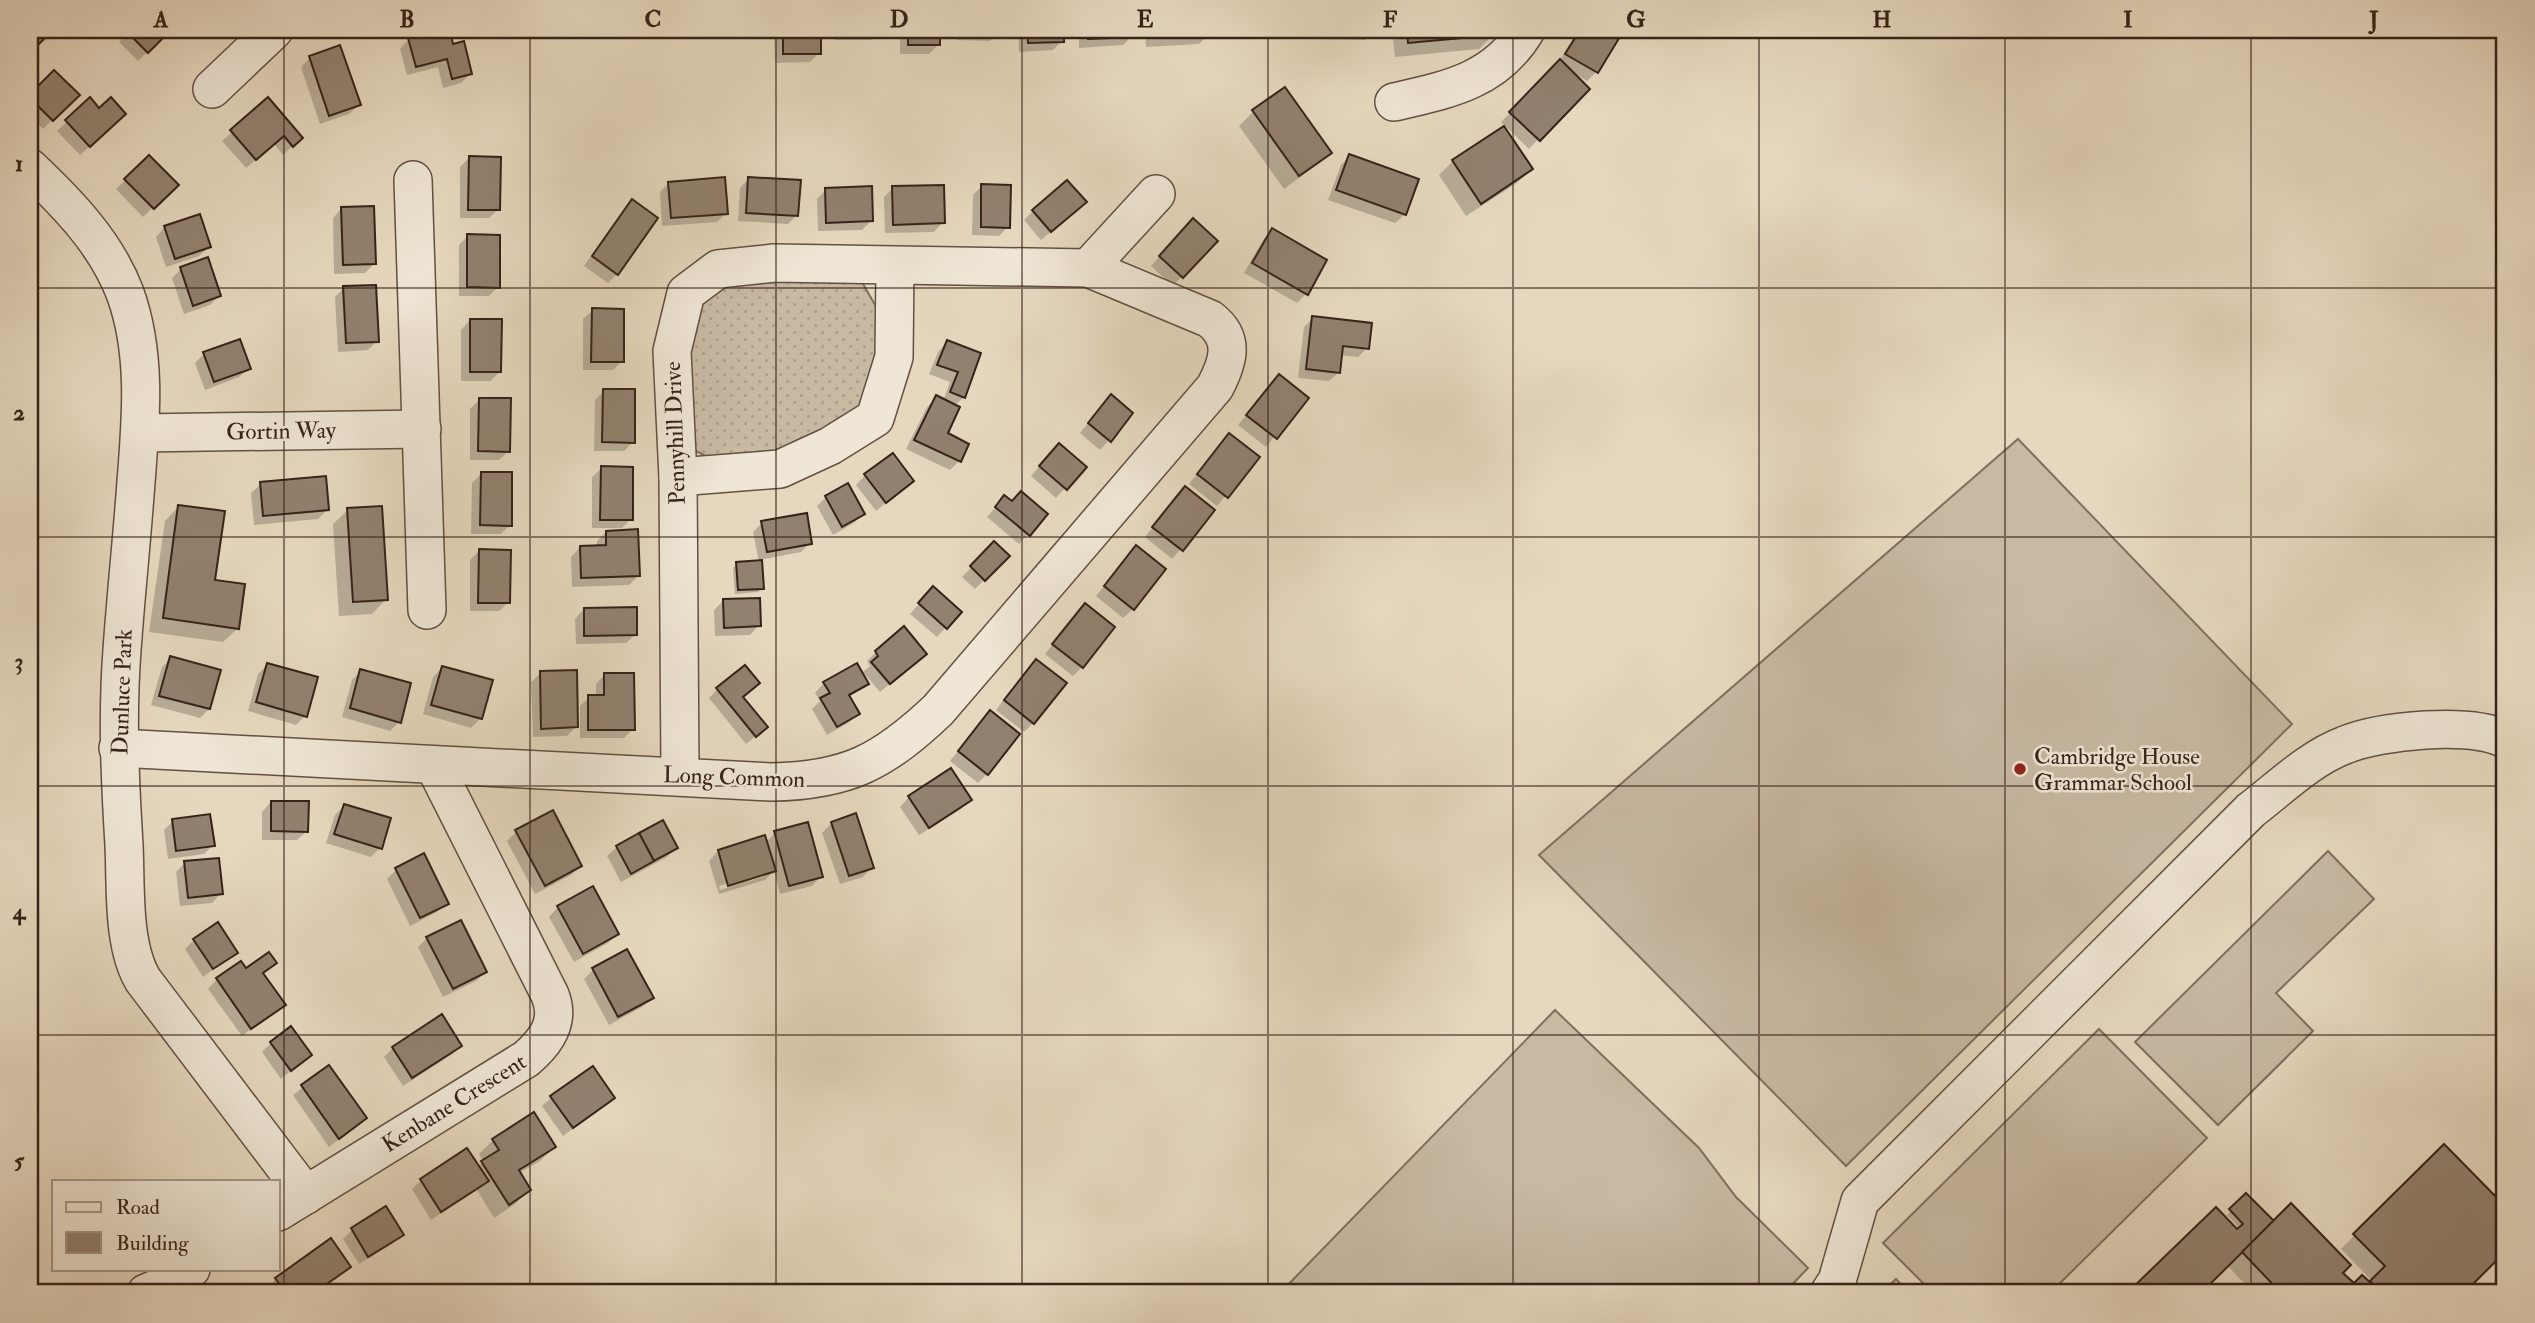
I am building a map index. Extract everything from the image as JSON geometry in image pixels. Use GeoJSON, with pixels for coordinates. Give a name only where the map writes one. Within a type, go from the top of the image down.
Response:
{"type":"FeatureCollection","features":[{"type":"Feature","properties":{"kind":"street"},"geometry":{"type":"LineString","coordinates":[[212,89],[274,30]]}},
{"type":"Feature","properties":{"kind":"street"},"geometry":{"type":"LineString","coordinates":[[1394,102],[1466,83],[1509,53],[1526,30]]}},
{"type":"Feature","properties":{"kind":"street","name":"Dunluce Park"},"geometry":{"type":"LineString","coordinates":[[30,169],[73,212],[99,243],[118,275],[138,351],[140,433],[121,664],[118,748],[126,900],[133,960],[143,980],[277,1180]]}},
{"type":"Feature","properties":{"kind":"street"},"geometry":{"type":"LineString","coordinates":[[413,180],[427,610]]}},
{"type":"Feature","properties":{"kind":"street"},"geometry":{"type":"LineString","coordinates":[[1088,268],[1156,194]]}},
{"type":"Feature","properties":{"kind":"street","name":"Pennyhill Drive"},"geometry":{"type":"LineString","coordinates":[[680,775],[678,477],[672,351],[686,293],[718,269],[774,263],[1088,268],[1210,319],[1218,325],[1227,340]]}},
{"type":"Feature","properties":{"kind":"street"},"geometry":{"type":"LineString","coordinates":[[678,477],[780,469],[830,446],[875,418],[894,358],[895,267]]}},
{"type":"Feature","properties":{"kind":"street","name":"Long Common"},"geometry":{"type":"LineString","coordinates":[[118,748],[680,775],[771,782],[817,780],[868,764],[909,736],[938,710],[1215,387],[1226,363],[1227,340]]}},
{"type":"Feature","properties":{"kind":"street","name":"Gortin Way"},"geometry":{"type":"LineString","coordinates":[[140,433],[422,429]]}},
{"type":"Feature","properties":{"kind":"street"},"geometry":{"type":"LineString","coordinates":[[1829,1293],[1837,1281],[1860,1201],[2251,810],[2313,762],[2344,745],[2376,737],[2432,730],[2492,733],[2505,739]]}},
{"type":"Feature","properties":{"kind":"street","name":"Kenbane Crescent"},"geometry":{"type":"LineString","coordinates":[[292,1203],[526,1059],[546,1041],[553,1024],[554,1009],[550,995],[433,765]]}},
{"type":"Feature","properties":{"kind":"street","name":"Dunluce Park"},"geometry":{"type":"LineString","coordinates":[[280,1185],[292,1203]]}},
{"type":"Feature","properties":{"kind":"shaded area"},"geometry":{"type":"Polygon","coordinates":[[[741,276],[862,282],[879,312],[881,340],[862,404],[812,439],[765,454],[715,461],[696,451],[687,433],[687,334],[705,295],[741,276]]]}},
{"type":"Feature","properties":{"kind":"shaded area"},"geometry":{"type":"Polygon","coordinates":[[[2018,439],[2292,724],[1846,1166],[1539,855],[2018,439]]]}},
{"type":"Feature","properties":{"kind":"shaded area"},"geometry":{"type":"Polygon","coordinates":[[[2328,851],[2374,899],[2276,993],[2313,1031],[2218,1125],[2135,1042],[2328,851]]]}},
{"type":"Feature","properties":{"kind":"shaded area"},"geometry":{"type":"Polygon","coordinates":[[[1555,1010],[1699,1148],[1736,1197],[1808,1268],[1784,1293],[1280,1293],[1555,1010]]]}},
{"type":"Feature","properties":{"kind":"shaded area"},"geometry":{"type":"Polygon","coordinates":[[[2099,1029],[2207,1138],[2050,1293],[1933,1293],[1883,1243],[2099,1029]]]}},
{"type":"Feature","properties":{"kind":"shaded area"},"geometry":{"type":"Polygon","coordinates":[[[1896,1279],[1909,1293],[1881,1293],[1896,1279]]]}},
{"type":"Feature","properties":{"kind":"building"},"geometry":{"type":"Polygon","coordinates":[[[30,30],[53,30],[30,53],[30,30]]]}},
{"type":"Feature","properties":{"kind":"building"},"geometry":{"type":"Polygon","coordinates":[[[171,30],[148,53],[126,31],[171,30]]]}},
{"type":"Feature","properties":{"kind":"building"},"geometry":{"type":"Polygon","coordinates":[[[431,30],[450,30],[453,44],[464,41],[472,74],[452,79],[447,59],[416,67],[408,38],[431,30]]]}},
{"type":"Feature","properties":{"kind":"building"},"geometry":{"type":"Polygon","coordinates":[[[783,30],[821,30],[821,54],[783,54],[783,30]]]}},
{"type":"Feature","properties":{"kind":"building"},"geometry":{"type":"Polygon","coordinates":[[[882,30],[882,32],[843,32],[882,30]]]}},
{"type":"Feature","properties":{"kind":"building"},"geometry":{"type":"Polygon","coordinates":[[[908,30],[940,30],[940,45],[908,45],[908,30]]]}},
{"type":"Feature","properties":{"kind":"building"},"geometry":{"type":"Polygon","coordinates":[[[1001,30],[1001,33],[966,32],[1001,30]]]}},
{"type":"Feature","properties":{"kind":"building"},"geometry":{"type":"Polygon","coordinates":[[[1027,30],[1064,30],[1064,42],[1028,43],[1027,30]]]}},
{"type":"Feature","properties":{"kind":"building"},"geometry":{"type":"Polygon","coordinates":[[[1088,30],[1134,30],[1134,37],[1088,39],[1088,30]]]}},
{"type":"Feature","properties":{"kind":"building"},"geometry":{"type":"Polygon","coordinates":[[[1154,30],[1210,30],[1210,35],[1155,38],[1154,30]]]}},
{"type":"Feature","properties":{"kind":"building"},"geometry":{"type":"Polygon","coordinates":[[[1319,30],[1376,30],[1376,32],[1319,30]]]}},
{"type":"Feature","properties":{"kind":"building"},"geometry":{"type":"Polygon","coordinates":[[[1407,30],[1495,30],[1495,35],[1408,43],[1407,30]]]}},
{"type":"Feature","properties":{"kind":"building"},"geometry":{"type":"Polygon","coordinates":[[[1580,30],[1624,30],[1598,73],[1565,54],[1580,30]]]}},
{"type":"Feature","properties":{"kind":"building"},"geometry":{"type":"Polygon","coordinates":[[[340,45],[361,105],[329,116],[309,56],[340,45]]]}},
{"type":"Feature","properties":{"kind":"building"},"geometry":{"type":"Polygon","coordinates":[[[1560,59],[1590,89],[1540,141],[1509,112],[1560,59]]]}},
{"type":"Feature","properties":{"kind":"building"},"geometry":{"type":"Polygon","coordinates":[[[54,70],[80,95],[53,121],[30,98],[30,94],[54,70]]]}},
{"type":"Feature","properties":{"kind":"building"},"geometry":{"type":"Polygon","coordinates":[[[1285,87],[1332,153],[1299,176],[1252,110],[1285,87]]]}},
{"type":"Feature","properties":{"kind":"building"},"geometry":{"type":"Polygon","coordinates":[[[90,97],[99,108],[111,97],[126,114],[90,147],[65,120],[90,97]]]}},
{"type":"Feature","properties":{"kind":"building"},"geometry":{"type":"Polygon","coordinates":[[[268,97],[303,138],[293,147],[284,136],[256,160],[230,130],[268,97]]]}},
{"type":"Feature","properties":{"kind":"building"},"geometry":{"type":"Polygon","coordinates":[[[1504,126],[1533,169],[1481,204],[1452,160],[1504,126]]]}},
{"type":"Feature","properties":{"kind":"building"},"geometry":{"type":"Polygon","coordinates":[[[1349,154],[1419,179],[1406,215],[1336,190],[1349,154]]]}},
{"type":"Feature","properties":{"kind":"building"},"geometry":{"type":"Polygon","coordinates":[[[149,155],[179,185],[154,209],[124,179],[149,155]]]}},
{"type":"Feature","properties":{"kind":"building"},"geometry":{"type":"Polygon","coordinates":[[[469,156],[501,157],[500,210],[468,210],[469,156]]]}},
{"type":"Feature","properties":{"kind":"building"},"geometry":{"type":"Polygon","coordinates":[[[725,177],[728,214],[671,218],[668,182],[725,177]]]}},
{"type":"Feature","properties":{"kind":"building"},"geometry":{"type":"Polygon","coordinates":[[[748,177],[801,180],[798,216],[746,213],[748,177]]]}},
{"type":"Feature","properties":{"kind":"building"},"geometry":{"type":"Polygon","coordinates":[[[1067,180],[1087,202],[1051,232],[1032,210],[1067,180]]]}},
{"type":"Feature","properties":{"kind":"building"},"geometry":{"type":"Polygon","coordinates":[[[981,184],[1011,185],[1010,228],[981,227],[981,184]]]}},
{"type":"Feature","properties":{"kind":"building"},"geometry":{"type":"Polygon","coordinates":[[[944,185],[945,223],[893,225],[892,186],[944,185]]]}},
{"type":"Feature","properties":{"kind":"building"},"geometry":{"type":"Polygon","coordinates":[[[872,186],[873,221],[826,223],[825,188],[872,186]]]}},
{"type":"Feature","properties":{"kind":"building"},"geometry":{"type":"Polygon","coordinates":[[[632,199],[658,218],[618,275],[592,256],[632,199]]]}},
{"type":"Feature","properties":{"kind":"building"},"geometry":{"type":"Polygon","coordinates":[[[374,206],[376,264],[343,265],[341,207],[374,206]]]}},
{"type":"Feature","properties":{"kind":"building"},"geometry":{"type":"Polygon","coordinates":[[[200,214],[211,247],[175,259],[164,226],[200,214]]]}},
{"type":"Feature","properties":{"kind":"building"},"geometry":{"type":"Polygon","coordinates":[[[1193,218],[1218,241],[1183,278],[1159,256],[1193,218]]]}},
{"type":"Feature","properties":{"kind":"building"},"geometry":{"type":"Polygon","coordinates":[[[1272,228],[1327,260],[1308,295],[1252,263],[1272,228]]]}},
{"type":"Feature","properties":{"kind":"building"},"geometry":{"type":"Polygon","coordinates":[[[467,234],[500,235],[500,288],[467,287],[467,234]]]}},
{"type":"Feature","properties":{"kind":"building"},"geometry":{"type":"Polygon","coordinates":[[[208,257],[221,296],[193,306],[180,267],[208,257]]]}},
{"type":"Feature","properties":{"kind":"building"},"geometry":{"type":"Polygon","coordinates":[[[376,285],[379,342],[346,343],[343,286],[376,285]]]}},
{"type":"Feature","properties":{"kind":"building"},"geometry":{"type":"Polygon","coordinates":[[[592,308],[624,309],[624,362],[591,362],[592,308]]]}},
{"type":"Feature","properties":{"kind":"building"},"geometry":{"type":"Polygon","coordinates":[[[1312,316],[1372,323],[1369,349],[1343,346],[1340,373],[1306,369],[1312,316]]]}},
{"type":"Feature","properties":{"kind":"building"},"geometry":{"type":"Polygon","coordinates":[[[470,319],[502,319],[501,372],[470,372],[470,319]]]}},
{"type":"Feature","properties":{"kind":"building"},"geometry":{"type":"Polygon","coordinates":[[[240,339],[251,369],[214,382],[203,352],[240,339]]]}},
{"type":"Feature","properties":{"kind":"building"},"geometry":{"type":"Polygon","coordinates":[[[947,340],[981,353],[965,398],[950,392],[958,372],[937,365],[947,340]]]}},
{"type":"Feature","properties":{"kind":"building"},"geometry":{"type":"Polygon","coordinates":[[[1279,374],[1309,398],[1277,439],[1246,415],[1279,374]]]}},
{"type":"Feature","properties":{"kind":"building"},"geometry":{"type":"Polygon","coordinates":[[[603,389],[635,389],[635,443],[602,442],[603,389]]]}},
{"type":"Feature","properties":{"kind":"building"},"geometry":{"type":"Polygon","coordinates":[[[1111,394],[1133,413],[1111,442],[1088,423],[1111,394]]]}},
{"type":"Feature","properties":{"kind":"building"},"geometry":{"type":"Polygon","coordinates":[[[936,395],[960,407],[948,433],[969,444],[961,462],[914,440],[936,395]]]}},
{"type":"Feature","properties":{"kind":"building"},"geometry":{"type":"Polygon","coordinates":[[[479,398],[511,398],[510,452],[478,451],[479,398]]]}},
{"type":"Feature","properties":{"kind":"building"},"geometry":{"type":"Polygon","coordinates":[[[1229,433],[1260,457],[1228,498],[1197,474],[1229,433]]]}},
{"type":"Feature","properties":{"kind":"building"},"geometry":{"type":"Polygon","coordinates":[[[1059,443],[1087,467],[1067,490],[1039,466],[1059,443]]]}},
{"type":"Feature","properties":{"kind":"building"},"geometry":{"type":"Polygon","coordinates":[[[893,453],[914,481],[886,503],[864,474],[893,453]]]}},
{"type":"Feature","properties":{"kind":"building"},"geometry":{"type":"Polygon","coordinates":[[[601,466],[633,467],[633,520],[600,520],[601,466]]]}},
{"type":"Feature","properties":{"kind":"building"},"geometry":{"type":"Polygon","coordinates":[[[481,472],[512,472],[512,526],[480,525],[481,472]]]}},
{"type":"Feature","properties":{"kind":"building"},"geometry":{"type":"Polygon","coordinates":[[[326,476],[329,510],[263,516],[260,482],[326,476]]]}},
{"type":"Feature","properties":{"kind":"building"},"geometry":{"type":"Polygon","coordinates":[[[848,483],[865,514],[842,527],[825,496],[848,483]]]}},
{"type":"Feature","properties":{"kind":"building"},"geometry":{"type":"Polygon","coordinates":[[[1185,486],[1215,510],[1183,551],[1152,527],[1185,486]]]}},
{"type":"Feature","properties":{"kind":"building"},"geometry":{"type":"Polygon","coordinates":[[[1021,491],[1048,514],[1030,536],[995,507],[1004,495],[1012,501],[1021,491]]]}},
{"type":"Feature","properties":{"kind":"building"},"geometry":{"type":"Polygon","coordinates":[[[178,505],[225,511],[215,580],[245,584],[239,629],[163,618],[178,505]]]}},
{"type":"Feature","properties":{"kind":"building"},"geometry":{"type":"Polygon","coordinates":[[[382,506],[388,600],[353,602],[347,508],[382,506]]]}},
{"type":"Feature","properties":{"kind":"building"},"geometry":{"type":"Polygon","coordinates":[[[807,513],[812,544],[767,552],[761,521],[807,513]]]}},
{"type":"Feature","properties":{"kind":"building"},"geometry":{"type":"Polygon","coordinates":[[[638,529],[640,576],[581,578],[580,546],[606,545],[606,531],[638,529]]]}},
{"type":"Feature","properties":{"kind":"building"},"geometry":{"type":"Polygon","coordinates":[[[994,541],[1010,556],[985,581],[970,566],[994,541]]]}},
{"type":"Feature","properties":{"kind":"building"},"geometry":{"type":"Polygon","coordinates":[[[1136,545],[1166,569],[1134,610],[1104,586],[1136,545]]]}},
{"type":"Feature","properties":{"kind":"building"},"geometry":{"type":"Polygon","coordinates":[[[479,549],[511,550],[510,603],[478,603],[479,549]]]}},
{"type":"Feature","properties":{"kind":"building"},"geometry":{"type":"Polygon","coordinates":[[[762,560],[764,589],[738,590],[736,562],[762,560]]]}},
{"type":"Feature","properties":{"kind":"building"},"geometry":{"type":"Polygon","coordinates":[[[933,586],[962,612],[947,629],[918,603],[933,586]]]}},
{"type":"Feature","properties":{"kind":"building"},"geometry":{"type":"Polygon","coordinates":[[[760,598],[761,626],[724,628],[723,599],[760,598]]]}},
{"type":"Feature","properties":{"kind":"building"},"geometry":{"type":"Polygon","coordinates":[[[1085,603],[1115,627],[1083,668],[1052,644],[1085,603]]]}},
{"type":"Feature","properties":{"kind":"building"},"geometry":{"type":"Polygon","coordinates":[[[637,607],[637,635],[584,636],[584,608],[637,607]]]}},
{"type":"Feature","properties":{"kind":"building"},"geometry":{"type":"Polygon","coordinates":[[[904,626],[927,654],[890,684],[871,662],[878,656],[875,651],[904,626]]]}},
{"type":"Feature","properties":{"kind":"building"},"geometry":{"type":"Polygon","coordinates":[[[170,656],[221,670],[210,709],[159,696],[170,656]]]}},
{"type":"Feature","properties":{"kind":"building"},"geometry":{"type":"Polygon","coordinates":[[[1036,659],[1067,683],[1034,724],[1004,700],[1036,659]]]}},
{"type":"Feature","properties":{"kind":"building"},"geometry":{"type":"Polygon","coordinates":[[[267,663],[318,677],[307,717],[256,702],[267,663]]]}},
{"type":"Feature","properties":{"kind":"building"},"geometry":{"type":"Polygon","coordinates":[[[857,663],[869,684],[849,695],[860,714],[837,727],[820,698],[830,693],[823,682],[857,663]]]}},
{"type":"Feature","properties":{"kind":"building"},"geometry":{"type":"Polygon","coordinates":[[[745,665],[760,683],[743,697],[768,727],[756,737],[716,688],[745,665]]]}},
{"type":"Feature","properties":{"kind":"building"},"geometry":{"type":"Polygon","coordinates":[[[442,666],[493,680],[482,719],[431,705],[442,666]]]}},
{"type":"Feature","properties":{"kind":"building"},"geometry":{"type":"Polygon","coordinates":[[[360,669],[411,683],[401,723],[350,708],[360,669]]]}},
{"type":"Feature","properties":{"kind":"building"},"geometry":{"type":"Polygon","coordinates":[[[577,670],[578,727],[541,729],[540,671],[577,670]]]}},
{"type":"Feature","properties":{"kind":"building"},"geometry":{"type":"Polygon","coordinates":[[[604,673],[634,673],[635,730],[588,730],[588,695],[604,695],[604,673]]]}},
{"type":"Feature","properties":{"kind":"building"},"geometry":{"type":"Polygon","coordinates":[[[990,710],[1020,734],[988,775],[958,751],[990,710]]]}},
{"type":"Feature","properties":{"kind":"building"},"geometry":{"type":"Polygon","coordinates":[[[951,768],[972,800],[929,828],[908,796],[951,768]]]}},
{"type":"Feature","properties":{"kind":"building"},"geometry":{"type":"Polygon","coordinates":[[[271,801],[309,801],[308,832],[271,831],[271,801]]]}},
{"type":"Feature","properties":{"kind":"building"},"geometry":{"type":"Polygon","coordinates":[[[344,804],[391,818],[382,849],[334,834],[344,804]]]}},
{"type":"Feature","properties":{"kind":"building"},"geometry":{"type":"Polygon","coordinates":[[[553,810],[582,866],[545,886],[515,830],[553,810]]]}},
{"type":"Feature","properties":{"kind":"building"},"geometry":{"type":"Polygon","coordinates":[[[856,813],[874,868],[849,876],[831,822],[856,813]]]}},
{"type":"Feature","properties":{"kind":"building"},"geometry":{"type":"Polygon","coordinates":[[[210,814],[215,846],[176,851],[172,819],[210,814]]]}},
{"type":"Feature","properties":{"kind":"building"},"geometry":{"type":"Polygon","coordinates":[[[663,820],[678,848],[654,861],[639,833],[663,820]]]}},
{"type":"Feature","properties":{"kind":"building"},"geometry":{"type":"Polygon","coordinates":[[[808,822],[823,877],[789,886],[774,831],[808,822]]]}},
{"type":"Feature","properties":{"kind":"building"},"geometry":{"type":"Polygon","coordinates":[[[639,833],[654,861],[631,874],[616,846],[639,833]]]}},
{"type":"Feature","properties":{"kind":"building"},"geometry":{"type":"Polygon","coordinates":[[[765,835],[776,871],[728,886],[718,850],[765,835]]]}},
{"type":"Feature","properties":{"kind":"building"},"geometry":{"type":"Polygon","coordinates":[[[424,853],[449,904],[420,918],[395,868],[424,853]]]}},
{"type":"Feature","properties":{"kind":"building"},"geometry":{"type":"Polygon","coordinates":[[[219,858],[223,894],[188,898],[184,861],[219,858]]]}},
{"type":"Feature","properties":{"kind":"building"},"geometry":{"type":"Polygon","coordinates":[[[593,886],[619,934],[583,954],[557,906],[593,886]]]}},
{"type":"Feature","properties":{"kind":"building"},"geometry":{"type":"Polygon","coordinates":[[[461,920],[487,972],[453,989],[426,937],[461,920]]]}},
{"type":"Feature","properties":{"kind":"building"},"geometry":{"type":"Polygon","coordinates":[[[218,922],[238,953],[213,969],[193,939],[218,922]]]}},
{"type":"Feature","properties":{"kind":"building"},"geometry":{"type":"Polygon","coordinates":[[[627,949],[654,998],[618,1017],[592,968],[627,949]]]}},
{"type":"Feature","properties":{"kind":"building"},"geometry":{"type":"Polygon","coordinates":[[[269,952],[277,963],[263,973],[286,1005],[251,1029],[216,978],[241,961],[246,968],[269,952]]]}},
{"type":"Feature","properties":{"kind":"building"},"geometry":{"type":"Polygon","coordinates":[[[442,1014],[462,1046],[412,1078],[392,1047],[442,1014]]]}},
{"type":"Feature","properties":{"kind":"building"},"geometry":{"type":"Polygon","coordinates":[[[291,1026],[312,1055],[291,1071],[270,1042],[291,1026]]]}},
{"type":"Feature","properties":{"kind":"building"},"geometry":{"type":"Polygon","coordinates":[[[329,1065],[367,1118],[339,1139],[301,1085],[329,1065]]]}},
{"type":"Feature","properties":{"kind":"building"},"geometry":{"type":"Polygon","coordinates":[[[593,1066],[615,1098],[573,1128],[550,1096],[593,1066]]]}},
{"type":"Feature","properties":{"kind":"building"},"geometry":{"type":"Polygon","coordinates":[[[534,1112],[556,1147],[519,1170],[531,1190],[509,1205],[481,1161],[499,1150],[492,1139],[534,1112]]]}},
{"type":"Feature","properties":{"kind":"building"},"geometry":{"type":"Polygon","coordinates":[[[2444,1144],[2505,1206],[2505,1252],[2464,1293],[2413,1293],[2408,1288],[2403,1293],[2382,1293],[2370,1281],[2385,1266],[2353,1234],[2444,1144]]]}},
{"type":"Feature","properties":{"kind":"building"},"geometry":{"type":"Polygon","coordinates":[[[467,1148],[489,1181],[441,1212],[420,1179],[467,1148]]]}},
{"type":"Feature","properties":{"kind":"building"},"geometry":{"type":"Polygon","coordinates":[[[2246,1193],[2274,1221],[2201,1293],[2127,1293],[2216,1207],[2237,1229],[2243,1224],[2229,1209],[2246,1193]]]}},
{"type":"Feature","properties":{"kind":"building"},"geometry":{"type":"Polygon","coordinates":[[[2291,1203],[2351,1265],[2343,1273],[2354,1283],[2362,1275],[2382,1293],[2281,1293],[2242,1252],[2291,1203]]]}},
{"type":"Feature","properties":{"kind":"building"},"geometry":{"type":"Polygon","coordinates":[[[386,1206],[404,1235],[368,1257],[351,1228],[386,1206]]]}},
{"type":"Feature","properties":{"kind":"building"},"geometry":{"type":"Polygon","coordinates":[[[331,1238],[351,1267],[314,1293],[286,1293],[275,1278],[331,1238]]]}},
{"type":"Feature","properties":{"kind":"place","name":"Cambridge House Grammar School"},"geometry":{"type":"Point","coordinates":[2020,769]}}]}
